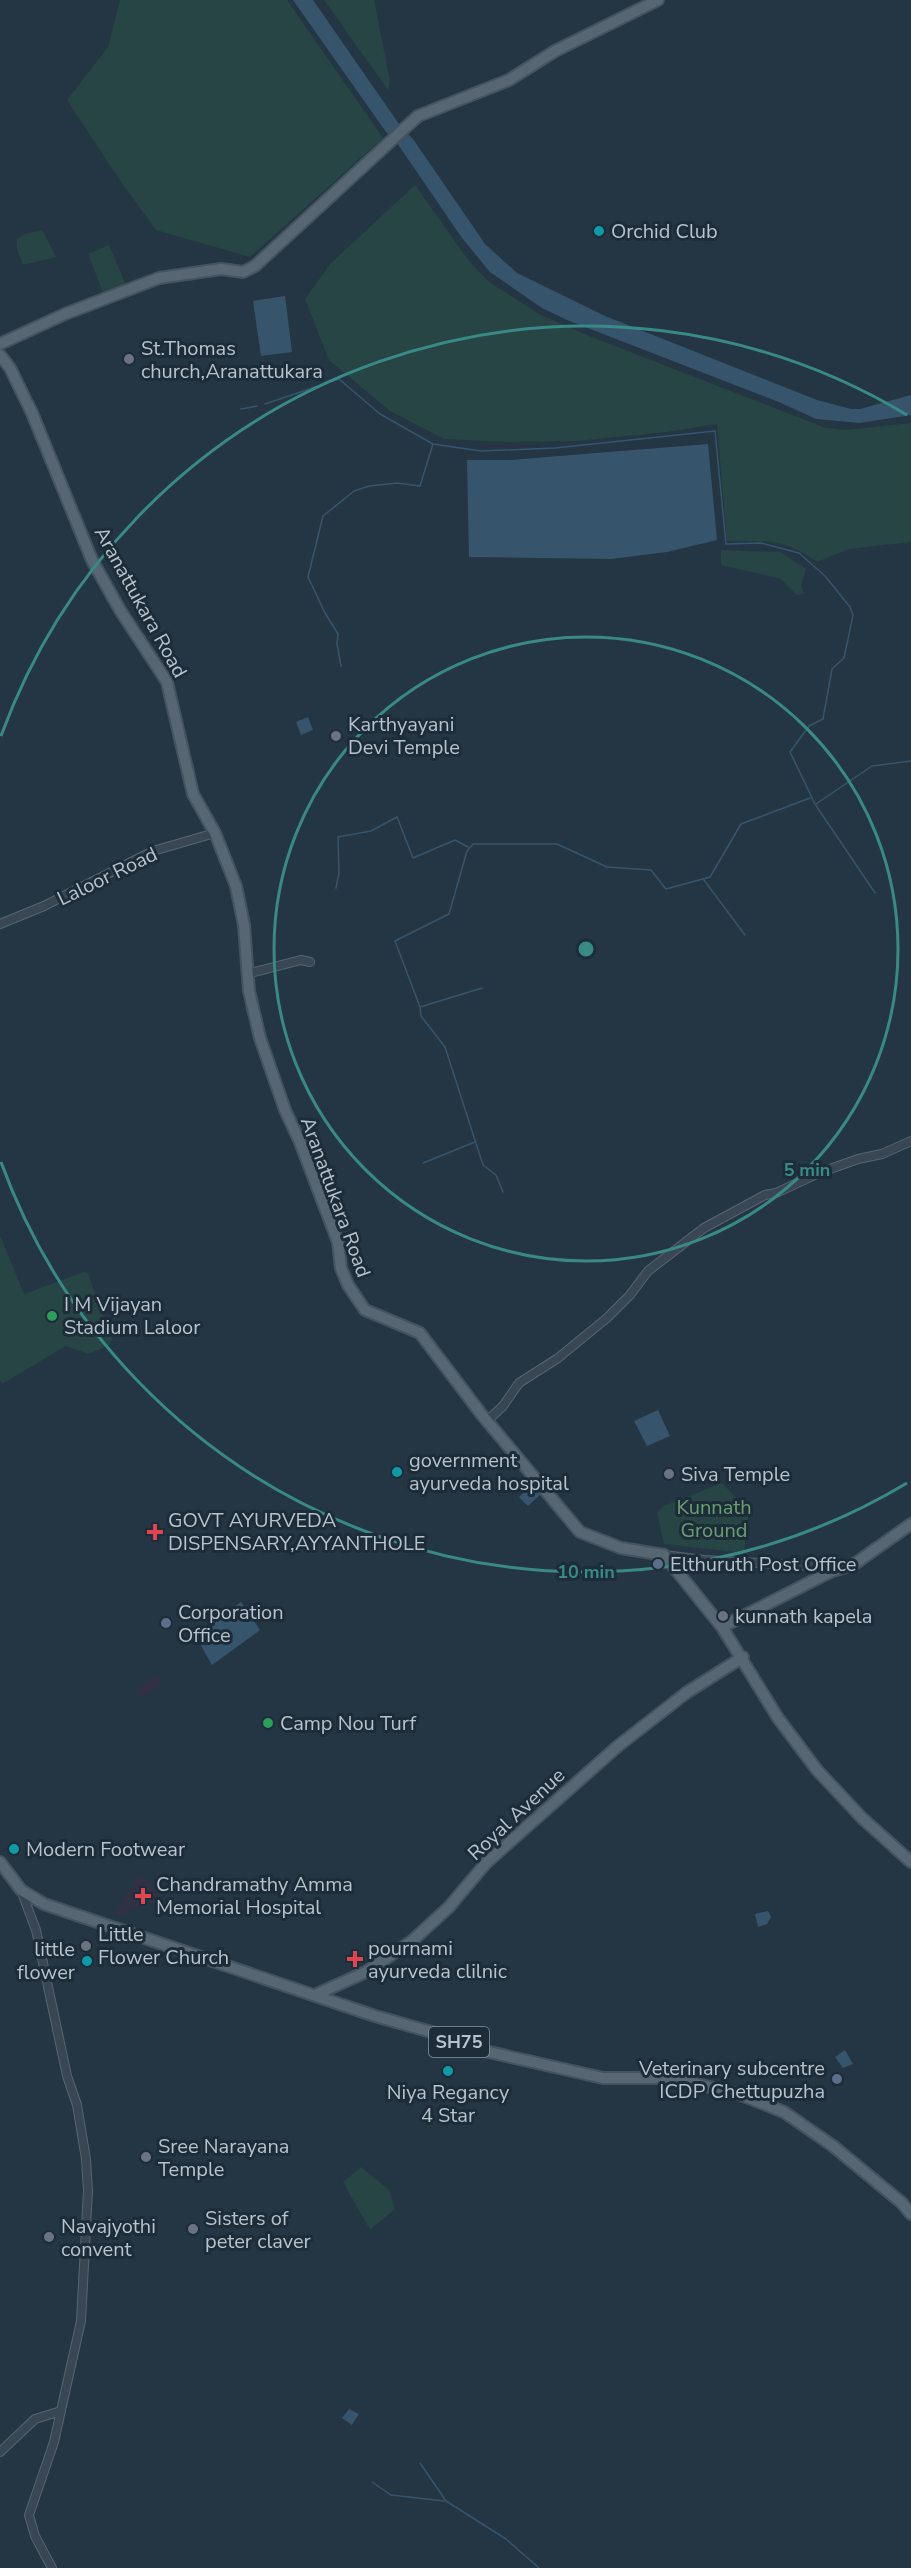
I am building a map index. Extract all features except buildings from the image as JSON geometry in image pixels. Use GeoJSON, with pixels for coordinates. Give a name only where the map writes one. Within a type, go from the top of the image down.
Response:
{"type":"FeatureCollection","features":[{"type":"Feature","properties":{"kind":"main road"},"geometry":{"type":"LineString","coordinates":[[0,344],[65,314],[159,278],[221,269],[243,272],[255,266],[338,192],[390,140],[418,117],[509,80],[555,51],[658,0]]}},
{"type":"Feature","properties":{"kind":"main road","name":"Aranattukara Road"},"geometry":{"type":"LineString","coordinates":[[0,355],[10,368],[32,413],[92,560],[141,643],[162,671],[176,711],[193,794],[215,833],[236,886],[242,912],[249,991],[262,1044],[285,1110],[300,1142],[332,1226],[348,1285],[365,1310],[420,1333],[487,1421],[580,1532],[621,1548],[664,1555]]}},
{"type":"Feature","properties":{"kind":"main road"},"geometry":{"type":"LineString","coordinates":[[722,1627],[832,1571],[853,1565],[871,1555],[911,1524]]}},
{"type":"Feature","properties":{"kind":"main road"},"geometry":{"type":"LineString","coordinates":[[664,1555],[722,1627],[778,1718],[817,1770],[862,1818],[911,1862]]}},
{"type":"Feature","properties":{"kind":"main road","name":"Royal Avenue"},"geometry":{"type":"LineString","coordinates":[[315,1995],[366,1972],[412,1941],[449,1907],[486,1863],[618,1746],[686,1693],[742,1657]]}},
{"type":"Feature","properties":{"kind":"main road","name":"SH75"},"geometry":{"type":"LineString","coordinates":[[0,1862],[21,1890],[44,1904],[375,2016],[442,2035],[476,2049],[603,2078],[672,2078],[760,2102],[784,2112],[832,2146],[902,2203],[911,2214]]}},
{"type":"Feature","properties":{"kind":"street","name":"Laloor Road"},"geometry":{"type":"LineString","coordinates":[[0,924],[44,906],[153,851],[215,833]]}},
{"type":"Feature","properties":{"kind":"street"},"geometry":{"type":"LineString","coordinates":[[247,974],[302,960],[310,962]]}},
{"type":"Feature","properties":{"kind":"street"},"geometry":{"type":"LineString","coordinates":[[487,1421],[503,1406],[519,1383],[563,1354],[606,1318],[630,1295],[648,1271],[704,1228],[765,1195],[858,1159],[882,1154],[911,1141]]}},
{"type":"Feature","properties":{"kind":"street"},"geometry":{"type":"LineString","coordinates":[[664,1555],[704,1560],[811,1566],[832,1571]]}},
{"type":"Feature","properties":{"kind":"street"},"geometry":{"type":"LineString","coordinates":[[21,1890],[36,1930],[67,2076],[77,2105],[86,2159],[88,2206],[81,2321],[54,2442],[29,2515],[35,2536],[52,2568]]}},
{"type":"Feature","properties":{"kind":"street"},"geometry":{"type":"LineString","coordinates":[[0,2452],[35,2419],[61,2411]]}},
{"type":"Feature","properties":{"kind":"shaded area"},"geometry":{"type":"Polygon","coordinates":[[[293,0],[313,0],[485,244],[517,273],[605,316],[817,400],[851,409],[860,409],[911,395],[911,415],[860,423],[816,419],[779,402],[567,320],[542,308],[490,272],[462,238],[395,140],[386,132],[293,0]]]}},
{"type":"Feature","properties":{"kind":"shaded area"},"geometry":{"type":"Polygon","coordinates":[[[285,296],[292,352],[261,356],[253,301],[285,296]]]}},
{"type":"Feature","properties":{"kind":"shaded area"},"geometry":{"type":"Polygon","coordinates":[[[708,444],[717,540],[667,552],[611,559],[469,557],[467,460],[510,460],[708,444]]]}},
{"type":"Feature","properties":{"kind":"shaded area"},"geometry":{"type":"Polygon","coordinates":[[[308,717],[313,730],[301,735],[296,722],[308,717]]]}},
{"type":"Feature","properties":{"kind":"shaded area"},"geometry":{"type":"Polygon","coordinates":[[[658,1410],[670,1436],[647,1446],[634,1421],[658,1410]]]}},
{"type":"Feature","properties":{"kind":"shaded area"},"geometry":{"type":"Polygon","coordinates":[[[532,1485],[540,1495],[528,1506],[519,1497],[532,1485]]]}},
{"type":"Feature","properties":{"kind":"shaded area"},"geometry":{"type":"Polygon","coordinates":[[[241,1602],[260,1630],[212,1665],[195,1635],[241,1602]]]}},
{"type":"Feature","properties":{"kind":"shaded area"},"geometry":{"type":"Polygon","coordinates":[[[156,1675],[161,1685],[142,1698],[135,1690],[156,1675]]]}},
{"type":"Feature","properties":{"kind":"shaded area","name":"Chandramathy Amma Memorial Hospital"},"geometry":{"type":"Polygon","coordinates":[[[140,1875],[162,1896],[153,1904],[146,1897],[136,1910],[129,1909],[123,1918],[114,1913],[140,1875]]]}},
{"type":"Feature","properties":{"kind":"shaded area"},"geometry":{"type":"Polygon","coordinates":[[[768,1911],[771,1917],[767,1924],[758,1927],[755,1914],[768,1911]]]}},
{"type":"Feature","properties":{"kind":"shaded area"},"geometry":{"type":"Polygon","coordinates":[[[845,2050],[853,2064],[843,2068],[835,2057],[845,2050]]]}},
{"type":"Feature","properties":{"kind":"shaded area"},"geometry":{"type":"Polygon","coordinates":[[[349,2409],[359,2414],[352,2425],[342,2418],[349,2409]]]}},
{"type":"Feature","properties":{"kind":"green space"},"geometry":{"type":"Polygon","coordinates":[[[120,0],[287,0],[383,138],[250,257],[156,230],[67,100],[108,47],[120,0]]]}},
{"type":"Feature","properties":{"kind":"green space"},"geometry":{"type":"Polygon","coordinates":[[[324,0],[374,0],[390,81],[388,90],[324,0]]]}},
{"type":"Feature","properties":{"kind":"green space"},"geometry":{"type":"Polygon","coordinates":[[[415,185],[469,261],[488,281],[539,314],[584,334],[826,428],[845,430],[911,423],[911,542],[849,549],[817,562],[794,548],[774,542],[727,541],[717,424],[667,432],[577,441],[504,442],[444,439],[390,411],[329,360],[305,299],[330,264],[415,185]]]}},
{"type":"Feature","properties":{"kind":"green space"},"geometry":{"type":"Polygon","coordinates":[[[42,230],[56,257],[23,265],[17,249],[17,239],[25,234],[42,230]]]}},
{"type":"Feature","properties":{"kind":"green space"},"geometry":{"type":"Polygon","coordinates":[[[109,245],[126,285],[104,295],[88,254],[109,245]]]}},
{"type":"Feature","properties":{"kind":"green space"},"geometry":{"type":"Polygon","coordinates":[[[721,550],[780,552],[806,569],[801,585],[804,594],[797,595],[781,579],[721,565],[721,550]]]}},
{"type":"Feature","properties":{"kind":"green space","name":"I M Vijayan Stadium Laloor"},"geometry":{"type":"Polygon","coordinates":[[[0,1235],[24,1294],[84,1272],[88,1274],[112,1339],[109,1345],[89,1354],[66,1346],[2,1384],[0,1380],[0,1235]]]}},
{"type":"Feature","properties":{"kind":"green space","name":"Kunnath Ground"},"geometry":{"type":"Polygon","coordinates":[[[722,1483],[749,1511],[744,1553],[664,1544],[657,1513],[664,1506],[722,1483]]]}},
{"type":"Feature","properties":{"kind":"green space"},"geometry":{"type":"Polygon","coordinates":[[[361,2167],[389,2190],[395,2209],[370,2230],[343,2182],[361,2167]]]}},
{"type":"Feature","properties":{"kind":"waterway"},"geometry":{"type":"LineString","coordinates":[[265,404],[339,379],[380,414],[433,444],[481,451],[555,448],[715,431],[726,544],[761,543],[799,553],[825,576],[850,607],[853,615],[844,658],[832,669],[823,719],[809,726],[790,752],[815,804],[875,893]]}},
{"type":"Feature","properties":{"kind":"waterway"},"geometry":{"type":"LineString","coordinates":[[241,409],[257,406]]}},
{"type":"Feature","properties":{"kind":"waterway"},"geometry":{"type":"LineString","coordinates":[[341,666],[337,644],[338,634],[308,577],[323,516],[354,491],[369,486],[397,483],[420,486],[433,444]]}},
{"type":"Feature","properties":{"kind":"waterway"},"geometry":{"type":"LineString","coordinates":[[816,804],[872,766],[911,761]]}},
{"type":"Feature","properties":{"kind":"waterway"},"geometry":{"type":"LineString","coordinates":[[503,1192],[496,1175],[483,1165],[445,1047],[421,1016],[420,1007],[395,941],[449,914],[467,851],[473,844],[557,844],[607,867],[651,870],[666,889],[710,877],[741,824],[810,798]]}},
{"type":"Feature","properties":{"kind":"waterway"},"geometry":{"type":"LineString","coordinates":[[336,888],[339,873],[338,837],[371,831],[397,817],[413,858],[455,840],[468,847]]}},
{"type":"Feature","properties":{"kind":"waterway"},"geometry":{"type":"LineString","coordinates":[[704,880],[745,935]]}},
{"type":"Feature","properties":{"kind":"waterway"},"geometry":{"type":"LineString","coordinates":[[420,1007],[482,988]]}},
{"type":"Feature","properties":{"kind":"waterway"},"geometry":{"type":"LineString","coordinates":[[423,1163],[475,1142]]}},
{"type":"Feature","properties":{"kind":"waterway"},"geometry":{"type":"LineString","coordinates":[[420,2463],[446,2501],[506,2539],[539,2568]]}},
{"type":"Feature","properties":{"kind":"waterway"},"geometry":{"type":"LineString","coordinates":[[372,2482],[391,2495],[444,2501]]}},
{"type":"Feature","properties":{"kind":"place","name":"Orchid Club"},"geometry":{"type":"Point","coordinates":[599,231]}},
{"type":"Feature","properties":{"kind":"place","name":"St.Thomas church,Aranattukara"},"geometry":{"type":"Point","coordinates":[129,359]}},
{"type":"Feature","properties":{"kind":"place","name":"Karthyayani Devi Temple"},"geometry":{"type":"Point","coordinates":[336,736]}},
{"type":"Feature","properties":{"kind":"place","name":"I M Vijayan Stadium Laloor"},"geometry":{"type":"Point","coordinates":[52,1316]}},
{"type":"Feature","properties":{"kind":"place","name":"government ayurveda hospital"},"geometry":{"type":"Point","coordinates":[397,1472]}},
{"type":"Feature","properties":{"kind":"place","name":"Siva Temple"},"geometry":{"type":"Point","coordinates":[669,1474]}},
{"type":"Feature","properties":{"kind":"place","name":"GOVT AYURVEDA DISPENSARY,AYYANTHOLE"},"geometry":{"type":"Point","coordinates":[155,1532]}},
{"type":"Feature","properties":{"kind":"place","name":"Elthuruth Post Office"},"geometry":{"type":"Point","coordinates":[658,1564]}},
{"type":"Feature","properties":{"kind":"place","name":"kunnath kapela"},"geometry":{"type":"Point","coordinates":[723,1616]}},
{"type":"Feature","properties":{"kind":"place","name":"Corporation Office"},"geometry":{"type":"Point","coordinates":[166,1623]}},
{"type":"Feature","properties":{"kind":"place","name":"Camp Nou Turf"},"geometry":{"type":"Point","coordinates":[268,1723]}},
{"type":"Feature","properties":{"kind":"place","name":"Modern Footwear"},"geometry":{"type":"Point","coordinates":[14,1849]}},
{"type":"Feature","properties":{"kind":"place","name":"Chandramathy Amma Memorial Hospital"},"geometry":{"type":"Point","coordinates":[143,1896]}},
{"type":"Feature","properties":{"kind":"place","name":"Little Flower Church"},"geometry":{"type":"Point","coordinates":[86,1946]}},
{"type":"Feature","properties":{"kind":"place","name":"pournami ayurveda clilnic"},"geometry":{"type":"Point","coordinates":[355,1959]}},
{"type":"Feature","properties":{"kind":"place","name":"little flower"},"geometry":{"type":"Point","coordinates":[87,1961]}},
{"type":"Feature","properties":{"kind":"place","name":"Niya Regancy 4 Star"},"geometry":{"type":"Point","coordinates":[448,2071]}},
{"type":"Feature","properties":{"kind":"place","name":"Veterinary subcentre ICDP Chettupuzha"},"geometry":{"type":"Point","coordinates":[837,2079]}},
{"type":"Feature","properties":{"kind":"place","name":"Sree Narayana Temple"},"geometry":{"type":"Point","coordinates":[146,2157]}},
{"type":"Feature","properties":{"kind":"place","name":"Sisters of peter claver"},"geometry":{"type":"Point","coordinates":[193,2229]}},
{"type":"Feature","properties":{"kind":"place","name":"Navajyothi convent"},"geometry":{"type":"Point","coordinates":[49,2237]}}]}
